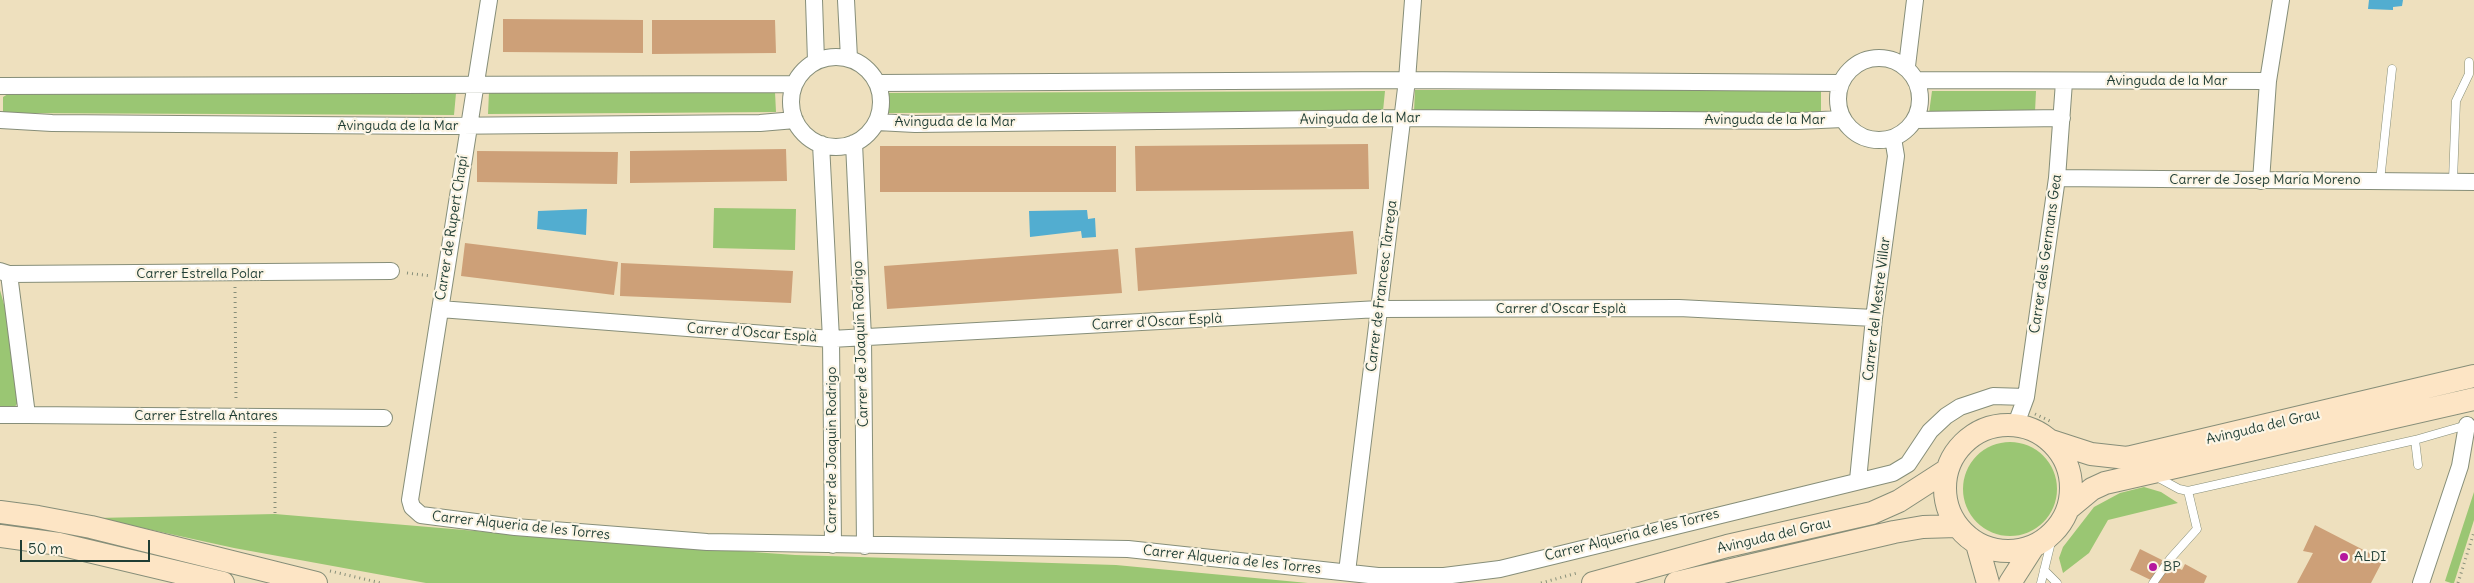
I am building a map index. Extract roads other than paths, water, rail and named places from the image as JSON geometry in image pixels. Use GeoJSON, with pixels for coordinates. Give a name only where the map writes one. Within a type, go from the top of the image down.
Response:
{"type":"FeatureCollection","features":[{"type":"Feature","properties":{"kind":"main road","name":"Avinguda del Grau"},"geometry":{"type":"LineString","coordinates":[[2054,433],[2091,454],[2127,458],[2474,376]]}},
{"type":"Feature","properties":{"kind":"main road","name":"Avinguda del Grau"},"geometry":{"type":"LineString","coordinates":[[2069,508],[2092,489],[2105,483],[2474,399]]}},
{"type":"Feature","properties":{"kind":"main road"},"geometry":{"type":"LineString","coordinates":[[2010,583],[2033,548],[2053,534],[2069,508],[2072,490],[2070,472],[2054,433],[2035,430],[2021,410],[1998,425],[1974,435],[1954,453],[1947,470],[1944,489],[1948,509],[1957,526],[1977,544],[1994,550],[2011,552],[2033,548]]}},
{"type":"Feature","properties":{"kind":"main road","name":"Avinguda del Grau"},"geometry":{"type":"LineString","coordinates":[[1585,578],[1872,513],[1899,501],[1947,470]]}},
{"type":"Feature","properties":{"kind":"main road"},"geometry":{"type":"LineString","coordinates":[[0,512],[38,516],[91,527],[316,583]]}},
{"type":"Feature","properties":{"kind":"main road","name":"Avinguda del Grau"},"geometry":{"type":"LineString","coordinates":[[1676,583],[1894,532],[1923,527],[1957,526]]}},
{"type":"Feature","properties":{"kind":"main road"},"geometry":{"type":"LineString","coordinates":[[0,536],[59,544],[223,583]]}},
{"type":"Feature","properties":{"kind":"main road"},"geometry":{"type":"LineString","coordinates":[[1977,544],[1988,583]]}},
{"type":"Feature","properties":{"kind":"street","name":"Carrer de Rupert Chapí"},"geometry":{"type":"LineString","coordinates":[[440,309],[474,84],[489,0]]}},
{"type":"Feature","properties":{"kind":"street"},"geometry":{"type":"LineString","coordinates":[[814,0],[816,61]]}},
{"type":"Feature","properties":{"kind":"street"},"geometry":{"type":"LineString","coordinates":[[846,0],[849,58]]}},
{"type":"Feature","properties":{"kind":"street","name":"Carrer de Francesc Tàrrega"},"geometry":{"type":"LineString","coordinates":[[1347,572],[1407,80],[1413,0]]}},
{"type":"Feature","properties":{"kind":"street"},"geometry":{"type":"LineString","coordinates":[[1912,73],[1882,57],[1869,58],[1857,64],[1848,72],[1841,83],[1838,101],[1843,119],[1850,128],[1864,137],[1882,140],[1902,134],[1915,120],[1921,100],[1912,73],[1915,0]]}},
{"type":"Feature","properties":{"kind":"street"},"geometry":{"type":"LineString","coordinates":[[2261,181],[2268,81],[2281,0]]}},
{"type":"Feature","properties":{"kind":"street"},"geometry":{"type":"LineString","coordinates":[[827,57],[849,58],[866,68],[878,83],[882,104],[877,122],[863,138],[854,143],[838,147],[821,144],[810,139],[795,120],[791,101],[794,84],[800,75],[816,61],[827,57]]}},
{"type":"Feature","properties":{"kind":"street","name":"Avinguda de la Mar"},"geometry":{"type":"LineString","coordinates":[[1912,73],[2064,82],[2268,81]]}},
{"type":"Feature","properties":{"kind":"street"},"geometry":{"type":"LineString","coordinates":[[878,83],[1407,80],[1841,83]]}},
{"type":"Feature","properties":{"kind":"street","name":"Carrer dels Germans Gea"},"geometry":{"type":"LineString","coordinates":[[2021,410],[2057,178],[2064,82]]}},
{"type":"Feature","properties":{"kind":"street"},"geometry":{"type":"LineString","coordinates":[[0,86],[794,84]]}},
{"type":"Feature","properties":{"kind":"street","name":"Avinguda de la Mar"},"geometry":{"type":"LineString","coordinates":[[877,122],[915,124],[1402,118],[1798,121],[1843,119]]}},
{"type":"Feature","properties":{"kind":"street"},"geometry":{"type":"LineString","coordinates":[[1915,120],[2062,118]]}},
{"type":"Feature","properties":{"kind":"street","name":"Avinguda de la Mar"},"geometry":{"type":"LineString","coordinates":[[0,120],[52,123],[468,126],[760,123],[795,120]]}},
{"type":"Feature","properties":{"kind":"street","name":"Carrer del Mestre Villar"},"geometry":{"type":"LineString","coordinates":[[1858,480],[1874,318],[1896,156],[1893,138]]}},
{"type":"Feature","properties":{"kind":"street","name":"Carrer de Joaquín Rodrigo"},"geometry":{"type":"LineString","coordinates":[[854,143],[862,338],[865,546]]}},
{"type":"Feature","properties":{"kind":"street","name":"Carrer de Joaquin Rodrigo"},"geometry":{"type":"LineString","coordinates":[[821,144],[831,339],[833,545]]}},
{"type":"Feature","properties":{"kind":"street","name":"Carrer de Josep María Moreno"},"geometry":{"type":"LineString","coordinates":[[2057,178],[2261,181],[2453,180],[2474,182]]}},
{"type":"Feature","properties":{"kind":"street","name":"Carrer Estrella Polar"},"geometry":{"type":"LineString","coordinates":[[27,415],[4,273],[235,274],[391,271]]}},
{"type":"Feature","properties":{"kind":"street","name":"Carrer d'Oscar Esplà"},"geometry":{"type":"LineString","coordinates":[[440,309],[831,339],[1379,309],[1679,308],[1874,318]]}},
{"type":"Feature","properties":{"kind":"street","name":"Carrer Alqueria de les Torres"},"geometry":{"type":"LineString","coordinates":[[440,309],[410,500],[412,507],[421,516],[602,534],[707,542],[1128,549],[1378,576],[1444,576],[1500,569],[1858,480]]}},
{"type":"Feature","properties":{"kind":"street"},"geometry":{"type":"LineString","coordinates":[[1858,480],[1892,473],[1904,467],[1914,456],[1930,430],[1960,407],[1993,396],[2021,410]]}},
{"type":"Feature","properties":{"kind":"street"},"geometry":{"type":"LineString","coordinates":[[0,415],[27,415]]}},
{"type":"Feature","properties":{"kind":"street","name":"Carrer Estrella Antares"},"geometry":{"type":"LineString","coordinates":[[27,415],[384,418]]}},
{"type":"Feature","properties":{"kind":"street"},"geometry":{"type":"LineString","coordinates":[[2420,583],[2467,462],[2470,424]]}},
{"type":"Feature","properties":{"kind":"lane"},"geometry":{"type":"LineString","coordinates":[[2453,180],[2456,101],[2470,74],[2469,62]]}},
{"type":"Feature","properties":{"kind":"lane"},"geometry":{"type":"LineString","coordinates":[[2380,181],[2392,69]]}},
{"type":"Feature","properties":{"kind":"lane"},"geometry":{"type":"LineString","coordinates":[[2148,473],[2180,489],[2188,490],[2415,440],[2470,424]]}},
{"type":"Feature","properties":{"kind":"lane"},"geometry":{"type":"LineString","coordinates":[[2415,440],[2418,465]]}},
{"type":"Feature","properties":{"kind":"lane"},"geometry":{"type":"LineString","coordinates":[[2153,583],[2170,559],[2198,529],[2188,490]]}},
{"type":"Feature","properties":{"kind":"lane"},"geometry":{"type":"LineString","coordinates":[[2041,583],[2053,534]]}},
{"type":"Feature","properties":{"kind":"lane"},"geometry":{"type":"LineString","coordinates":[[2044,570],[2057,583]]}},
{"type":"Feature","properties":{"kind":"water"},"geometry":{"type":"Polygon","coordinates":[[[2369,0],[2403,0],[2402,6],[2393,7],[2393,10],[2368,9],[2369,0]]]}},
{"type":"Feature","properties":{"kind":"water"},"geometry":{"type":"Polygon","coordinates":[[[587,209],[586,235],[537,229],[538,211],[587,209]]]}},
{"type":"Feature","properties":{"kind":"water"},"geometry":{"type":"Polygon","coordinates":[[[1087,210],[1088,219],[1095,218],[1096,237],[1082,238],[1081,231],[1030,237],[1029,211],[1087,210]]]}},
{"type":"Feature","properties":{"kind":"place","name":"ALDI"},"geometry":{"type":"Point","coordinates":[2344,557]}},
{"type":"Feature","properties":{"kind":"place","name":"BP"},"geometry":{"type":"Point","coordinates":[2153,567]}}]}
